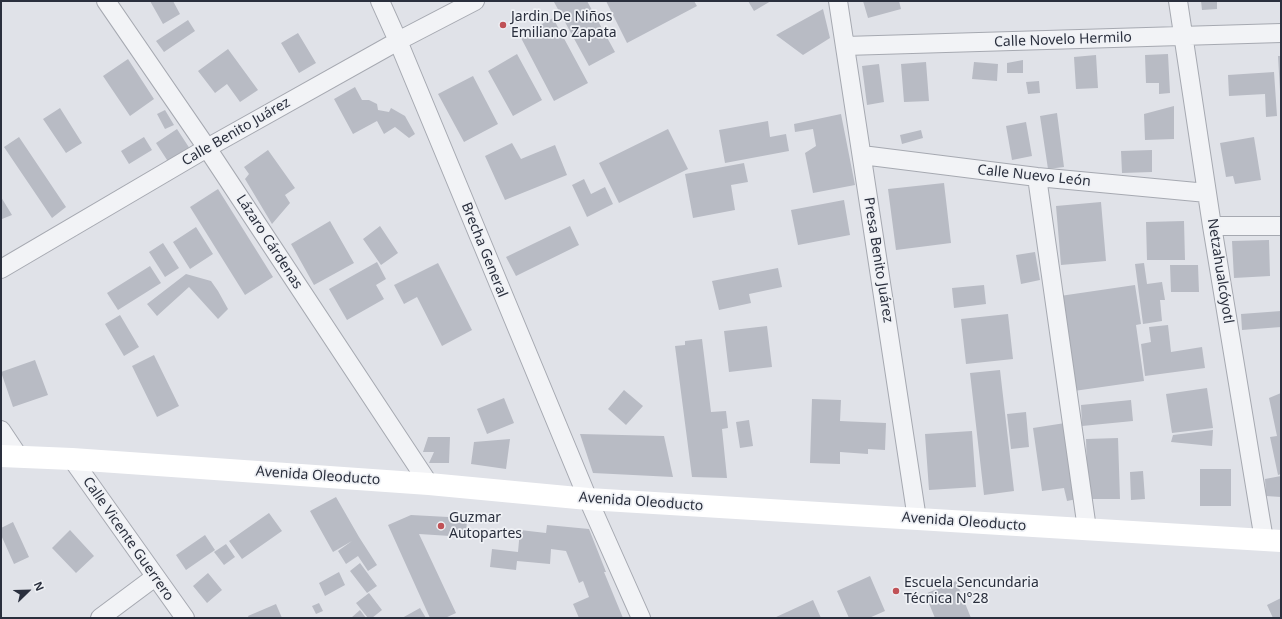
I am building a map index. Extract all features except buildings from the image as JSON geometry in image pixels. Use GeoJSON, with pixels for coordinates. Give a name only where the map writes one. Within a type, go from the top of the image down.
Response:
{"type":"FeatureCollection","features":[{"type":"Feature","properties":{"kind":"main road","name":"Avenida Oleoducto"},"geometry":{"type":"LineString","coordinates":[[10,457],[72,459],[429,484],[588,499],[1273,541]]}},
{"type":"Feature","properties":{"kind":"street","name":"Lázaro Cárdenas"},"geometry":{"type":"LineString","coordinates":[[106,1],[207,148],[429,484]]}},
{"type":"Feature","properties":{"kind":"street","name":"Brecha General"},"geometry":{"type":"LineString","coordinates":[[380,1],[588,499],[641,618]]}},
{"type":"Feature","properties":{"kind":"street","name":"Calle Benito Juárez"},"geometry":{"type":"LineString","coordinates":[[1,270],[207,148],[398,41],[475,1]]}},
{"type":"Feature","properties":{"kind":"street","name":"Presa Benito Juárez"},"geometry":{"type":"LineString","coordinates":[[838,1],[917,519]]}},
{"type":"Feature","properties":{"kind":"street","name":"Netzahualcóyotl"},"geometry":{"type":"LineString","coordinates":[[1178,1],[1182,36],[1212,226],[1273,541]]}},
{"type":"Feature","properties":{"kind":"street","name":"Calle Novelo Hermilo"},"geometry":{"type":"LineString","coordinates":[[845,46],[1281,33]]}},
{"type":"Feature","properties":{"kind":"street","name":"Calle Nuevo León"},"geometry":{"type":"LineString","coordinates":[[862,155],[1037,177],[1207,193]]}},
{"type":"Feature","properties":{"kind":"street"},"geometry":{"type":"LineString","coordinates":[[1037,177],[1087,530]]}},
{"type":"Feature","properties":{"kind":"street"},"geometry":{"type":"LineString","coordinates":[[1212,226],[1281,226]]}},
{"type":"Feature","properties":{"kind":"street"},"geometry":{"type":"LineString","coordinates":[[1,430],[10,457]]}},
{"type":"Feature","properties":{"kind":"street","name":"Calle Vicente Guerrero"},"geometry":{"type":"LineString","coordinates":[[72,459],[154,577],[185,618]]}},
{"type":"Feature","properties":{"kind":"street"},"geometry":{"type":"LineString","coordinates":[[100,618],[154,577]]}},
{"type":"Feature","properties":{"kind":"place","name":"Jardin De Niños Emiliano Zapata"},"geometry":{"type":"Point","coordinates":[503,25]}},
{"type":"Feature","properties":{"kind":"place","name":"Guzmar Autopartes"},"geometry":{"type":"Point","coordinates":[441,526]}},
{"type":"Feature","properties":{"kind":"place","name":"Escuela Sencundaria Técnica N°28"},"geometry":{"type":"Point","coordinates":[896,591]}}]}
